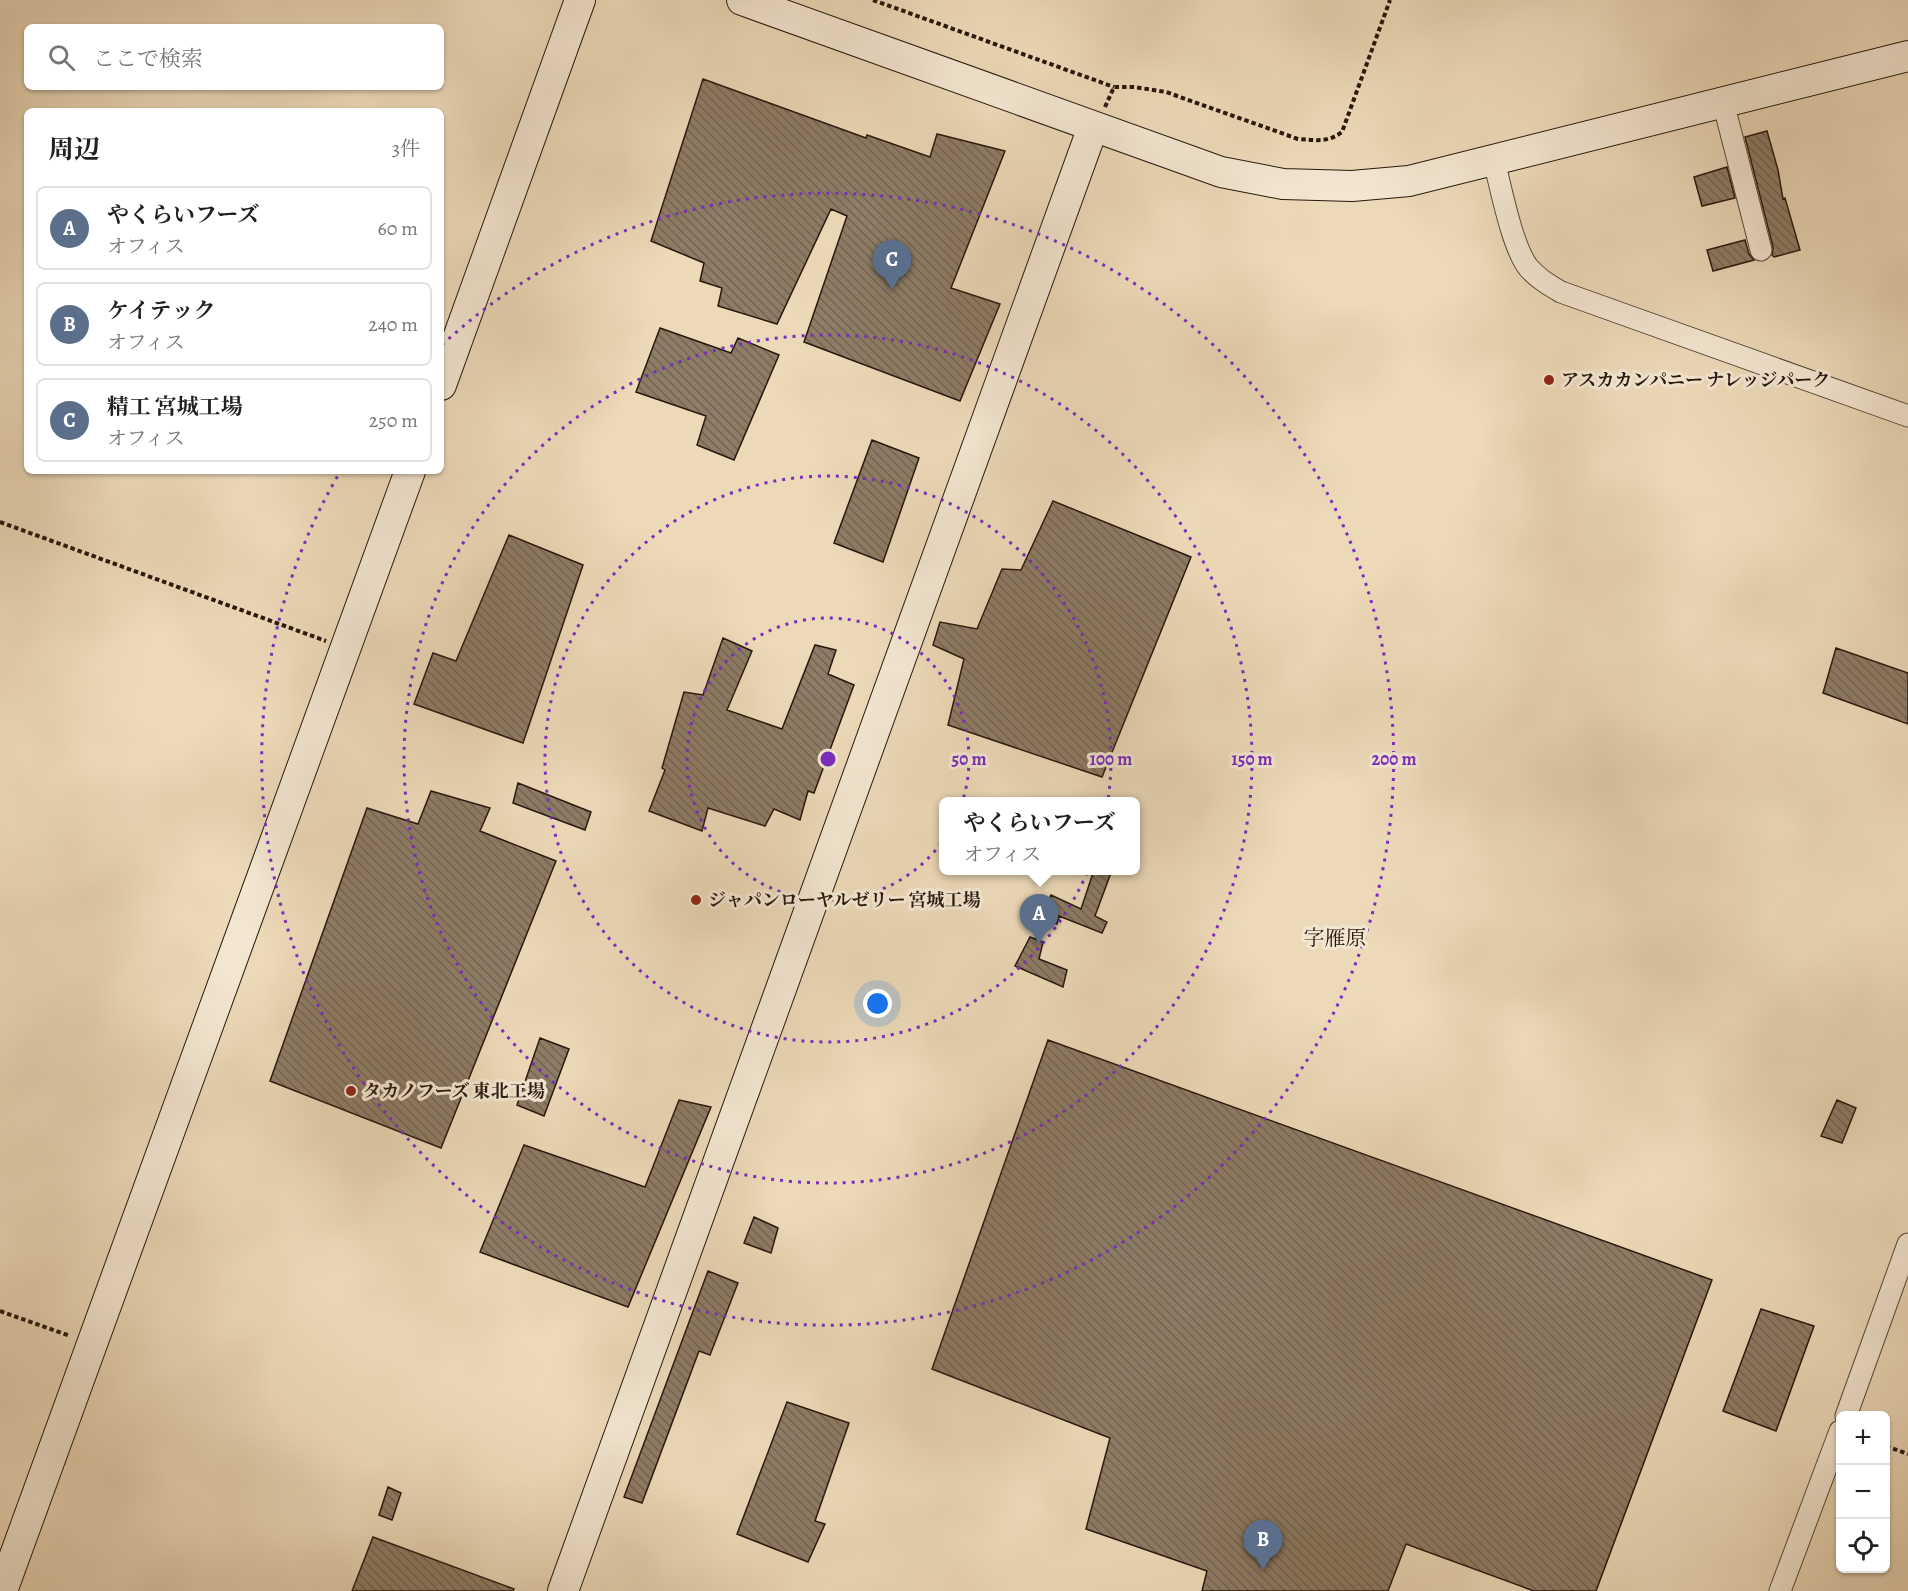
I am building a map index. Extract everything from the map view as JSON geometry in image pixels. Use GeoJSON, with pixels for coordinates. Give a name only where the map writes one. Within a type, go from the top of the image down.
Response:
{"type":"FeatureCollection","features":[{"type":"Feature","properties":{"kind":"street"},"geometry":{"type":"LineString","coordinates":[[444,377],[579,0]]}},
{"type":"Feature","properties":{"kind":"street"},"geometry":{"type":"LineString","coordinates":[[742,0],[1100,117],[1221,172],[1283,184],[1352,186],[1409,181],[1908,56]]}},
{"type":"Feature","properties":{"kind":"street"},"geometry":{"type":"LineString","coordinates":[[1723,102],[1761,250]]}},
{"type":"Feature","properties":{"kind":"street"},"geometry":{"type":"LineString","coordinates":[[564,1591],[1100,117]]}},
{"type":"Feature","properties":{"kind":"street"},"geometry":{"type":"LineString","coordinates":[[1494,161],[1518,248],[1528,266],[1544,282],[1561,292],[1908,416]]}},
{"type":"Feature","properties":{"kind":"street"},"geometry":{"type":"LineString","coordinates":[[2,1591],[409,474]]}},
{"type":"Feature","properties":{"kind":"street"},"geometry":{"type":"LineString","coordinates":[[1848,1411],[1908,1244]]}},
{"type":"Feature","properties":{"kind":"street"},"geometry":{"type":"LineString","coordinates":[[1780,1591],[1836,1442]]}},
{"type":"Feature","properties":{"kind":"path"},"geometry":{"type":"LineString","coordinates":[[873,0],[1114,87],[1134,87],[1166,92],[1298,139],[1319,141],[1334,139],[1342,132],[1390,0]]}},
{"type":"Feature","properties":{"kind":"path"},"geometry":{"type":"LineString","coordinates":[[1100,117],[1114,87]]}},
{"type":"Feature","properties":{"kind":"path"},"geometry":{"type":"LineString","coordinates":[[0,522],[346,648]]}},
{"type":"Feature","properties":{"kind":"path"},"geometry":{"type":"LineString","coordinates":[[0,1311],[93,1344]]}},
{"type":"Feature","properties":{"kind":"path"},"geometry":{"type":"LineString","coordinates":[[1890,1447],[1908,1454]]}},
{"type":"Feature","properties":{"kind":"building"},"geometry":{"type":"Polygon","coordinates":[[[703,79],[866,138],[867,135],[930,157],[937,134],[1005,151],[951,288],[1000,304],[960,401],[804,342],[847,216],[831,209],[777,324],[718,306],[722,288],[700,281],[704,263],[651,241],[703,79]]]}},
{"type":"Feature","properties":{"kind":"building"},"geometry":{"type":"Polygon","coordinates":[[[1767,131],[1783,199],[1785,198],[1800,250],[1774,257],[1745,137],[1767,131]]]}},
{"type":"Feature","properties":{"kind":"building"},"geometry":{"type":"Polygon","coordinates":[[[1727,167],[1735,198],[1702,206],[1694,177],[1727,167]]]}},
{"type":"Feature","properties":{"kind":"building"},"geometry":{"type":"Polygon","coordinates":[[[1745,240],[1749,254],[1754,260],[1713,271],[1707,250],[1745,240]]]}},
{"type":"Feature","properties":{"kind":"building"},"geometry":{"type":"Polygon","coordinates":[[[660,328],[731,353],[738,338],[779,355],[734,460],[697,445],[706,416],[636,392],[660,328]]]}},
{"type":"Feature","properties":{"kind":"building"},"geometry":{"type":"Polygon","coordinates":[[[872,440],[919,458],[883,562],[834,543],[872,440]]]}},
{"type":"Feature","properties":{"kind":"building"},"geometry":{"type":"Polygon","coordinates":[[[1053,501],[1191,557],[1102,777],[948,725],[964,659],[933,645],[940,622],[977,629],[1002,569],[1021,570],[1053,501]]]}},
{"type":"Feature","properties":{"kind":"building"},"geometry":{"type":"Polygon","coordinates":[[[509,535],[583,565],[523,743],[414,704],[433,653],[456,661],[509,535]]]}},
{"type":"Feature","properties":{"kind":"building"},"geometry":{"type":"Polygon","coordinates":[[[723,638],[752,651],[727,710],[782,729],[815,645],[836,650],[828,674],[854,685],[814,793],[808,791],[800,820],[774,809],[765,826],[708,808],[702,831],[649,811],[665,770],[662,768],[684,692],[703,695],[723,638]]]}},
{"type":"Feature","properties":{"kind":"building"},"geometry":{"type":"Polygon","coordinates":[[[1836,648],[1908,673],[1908,724],[1823,693],[1836,648]]]}},
{"type":"Feature","properties":{"kind":"building"},"geometry":{"type":"Polygon","coordinates":[[[518,783],[591,812],[585,830],[513,803],[518,783]]]}},
{"type":"Feature","properties":{"kind":"building"},"geometry":{"type":"Polygon","coordinates":[[[431,791],[490,808],[480,831],[556,861],[441,1148],[270,1081],[367,808],[418,824],[431,791]]]}},
{"type":"Feature","properties":{"kind":"building"},"geometry":{"type":"Polygon","coordinates":[[[1092,875],[1110,875],[1095,916],[1107,922],[1102,933],[1059,916],[1057,924],[1041,919],[1051,895],[1081,909],[1092,875]]]}},
{"type":"Feature","properties":{"kind":"building"},"geometry":{"type":"Polygon","coordinates":[[[1030,937],[1043,942],[1039,959],[1067,970],[1063,987],[1015,966],[1030,937]]]}},
{"type":"Feature","properties":{"kind":"building"},"geometry":{"type":"Polygon","coordinates":[[[540,1038],[569,1049],[544,1116],[517,1105],[540,1038]]]}},
{"type":"Feature","properties":{"kind":"building"},"geometry":{"type":"Polygon","coordinates":[[[1048,1040],[1712,1280],[1596,1591],[1534,1591],[1406,1544],[1388,1591],[1202,1591],[1207,1571],[1086,1529],[1110,1438],[932,1369],[1048,1040]]]}},
{"type":"Feature","properties":{"kind":"building"},"geometry":{"type":"Polygon","coordinates":[[[679,1100],[711,1107],[628,1307],[480,1252],[524,1145],[645,1187],[679,1100]]]}},
{"type":"Feature","properties":{"kind":"building"},"geometry":{"type":"Polygon","coordinates":[[[1837,1100],[1856,1108],[1842,1143],[1821,1136],[1837,1100]]]}},
{"type":"Feature","properties":{"kind":"building"},"geometry":{"type":"Polygon","coordinates":[[[754,1217],[778,1228],[771,1253],[744,1243],[754,1217]]]}},
{"type":"Feature","properties":{"kind":"building"},"geometry":{"type":"Polygon","coordinates":[[[708,1271],[738,1283],[710,1355],[699,1351],[642,1503],[624,1497],[708,1271]]]}},
{"type":"Feature","properties":{"kind":"building"},"geometry":{"type":"Polygon","coordinates":[[[1761,1309],[1814,1326],[1776,1431],[1723,1411],[1761,1309]]]}},
{"type":"Feature","properties":{"kind":"building"},"geometry":{"type":"Polygon","coordinates":[[[787,1402],[849,1423],[815,1521],[825,1524],[808,1562],[737,1534],[787,1402]]]}},
{"type":"Feature","properties":{"kind":"building"},"geometry":{"type":"Polygon","coordinates":[[[388,1487],[401,1493],[392,1520],[379,1515],[388,1487]]]}},
{"type":"Feature","properties":{"kind":"building"},"geometry":{"type":"Polygon","coordinates":[[[373,1537],[514,1589],[513,1591],[352,1591],[373,1537]]]}},
{"type":"Feature","properties":{"kind":"place","name":"精工 宮城工場"},"geometry":{"type":"Point","coordinates":[892,290]}},
{"type":"Feature","properties":{"kind":"place","name":"アスカカンパニー ナレッジパーク"},"geometry":{"type":"Point","coordinates":[1549,380]}},
{"type":"Feature","properties":{"kind":"place","name":"ジャパンローヤルゼリー 宮城工場"},"geometry":{"type":"Point","coordinates":[696,900]}},
{"type":"Feature","properties":{"kind":"place","name":"やくらいフーズ"},"geometry":{"type":"Point","coordinates":[1039,944]}},
{"type":"Feature","properties":{"kind":"place","name":"タカノフーズ 東北工場"},"geometry":{"type":"Point","coordinates":[351,1091]}},
{"type":"Feature","properties":{"kind":"place","name":"ケイテック"},"geometry":{"type":"Point","coordinates":[1263,1570]}},
{"type":"Feature","properties":{"kind":"district","name":"字雁原"},"geometry":{"type":"Point","coordinates":[1335,938]}}]}
